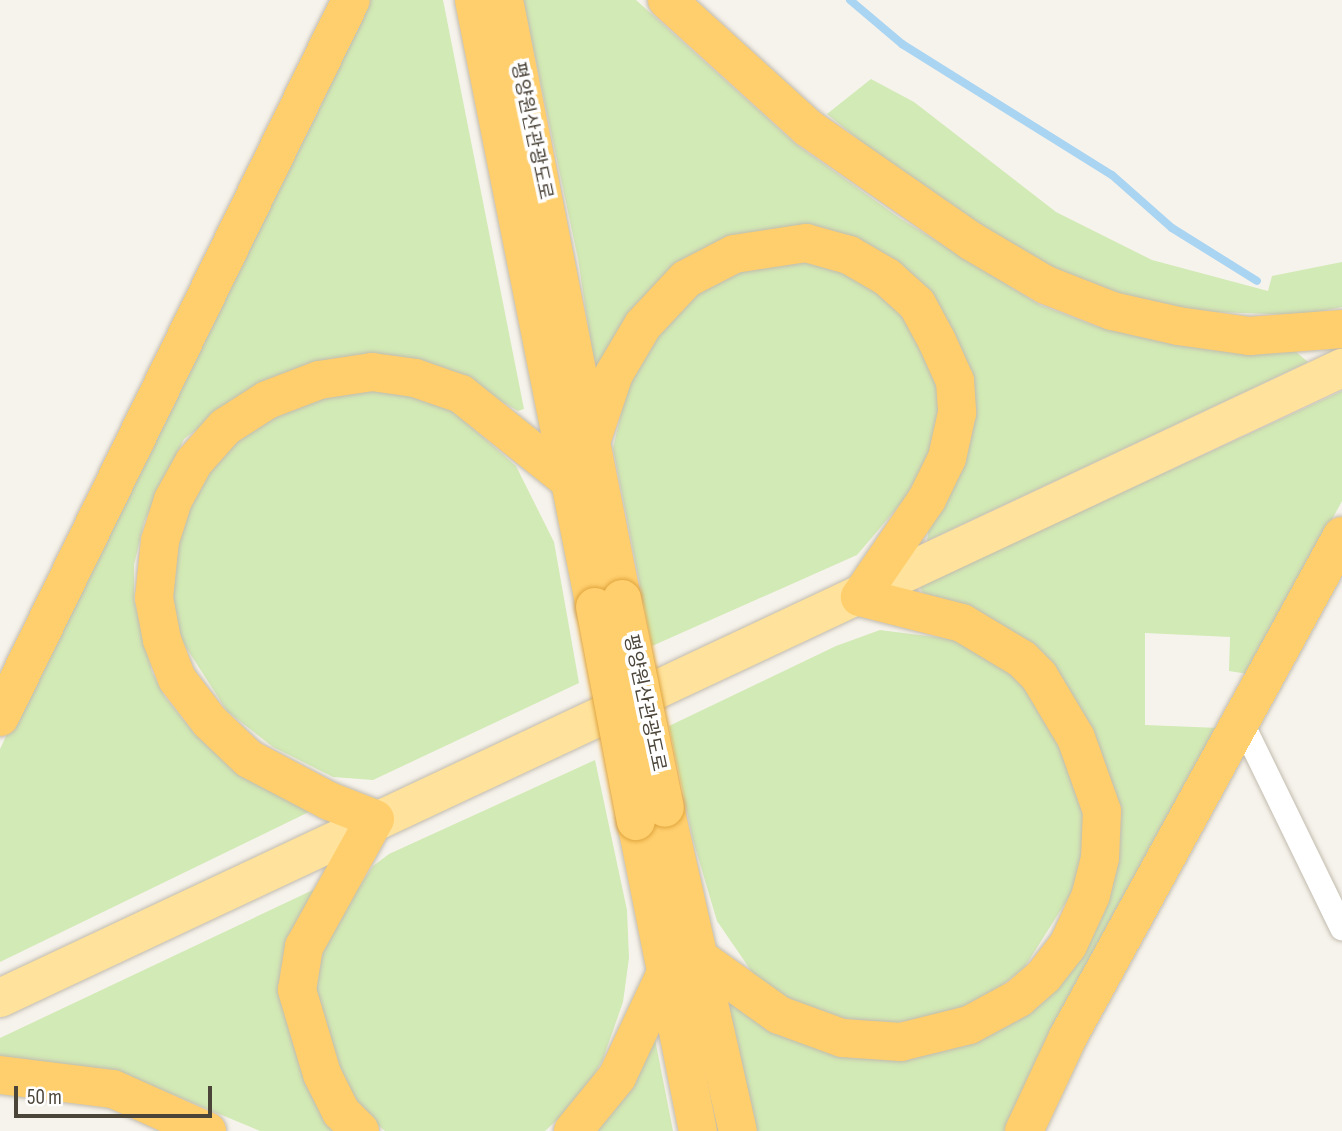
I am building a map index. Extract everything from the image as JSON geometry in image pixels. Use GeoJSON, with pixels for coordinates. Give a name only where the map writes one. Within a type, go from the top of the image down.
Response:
{"type":"FeatureCollection","features":[{"type":"Feature","properties":{"kind":"highway"},"geometry":{"type":"LineString","coordinates":[[0,717],[298,107],[329,53],[351,0]]}},
{"type":"Feature","properties":{"kind":"highway"},"geometry":{"type":"LineString","coordinates":[[474,0],[542,264],[592,439],[608,603]]}},
{"type":"Feature","properties":{"kind":"highway","name":"평양원산관광도로"},"geometry":{"type":"LineString","coordinates":[[504,0],[542,264]]}},
{"type":"Feature","properties":{"kind":"highway"},"geometry":{"type":"LineString","coordinates":[[667,0],[807,128],[971,241],[1046,285],[1112,311],[1249,337],[1342,329]]}},
{"type":"Feature","properties":{"kind":"highway"},"geometry":{"type":"LineString","coordinates":[[592,439],[614,374],[643,325],[686,279],[734,254],[806,243],[849,255],[887,277],[917,304],[937,341],[955,381],[957,412],[947,458],[927,499],[860,597],[962,623],[991,637],[1039,676],[1076,738],[1102,811],[1100,858],[1068,945],[1044,976],[1019,998],[969,1025],[901,1042],[842,1038],[808,1028],[683,965]]}},
{"type":"Feature","properties":{"kind":"highway"},"geometry":{"type":"LineString","coordinates":[[542,264],[570,481],[608,603]]}},
{"type":"Feature","properties":{"kind":"highway"},"geometry":{"type":"LineString","coordinates":[[360,1131],[341,1112],[322,1074],[296,990],[304,947],[375,819],[329,801],[249,759],[210,722],[177,678],[162,640],[154,598],[160,541],[173,500],[194,462],[225,427],[267,400],[319,380],[372,372],[415,378],[461,394],[570,481]]}},
{"type":"Feature","properties":{"kind":"highway"},"geometry":{"type":"LineString","coordinates":[[1024,1131],[1068,1037],[1342,536]]}},
{"type":"Feature","properties":{"kind":"highway","name":"평양원산관광도로"},"geometry":{"type":"LineString","coordinates":[[608,603],[683,965]]}},
{"type":"Feature","properties":{"kind":"highway"},"geometry":{"type":"LineString","coordinates":[[573,1131],[617,1077],[683,965]]}},
{"type":"Feature","properties":{"kind":"highway"},"geometry":{"type":"LineString","coordinates":[[683,965],[698,1131]]}},
{"type":"Feature","properties":{"kind":"highway"},"geometry":{"type":"LineString","coordinates":[[683,965],[738,1131]]}},
{"type":"Feature","properties":{"kind":"highway"},"geometry":{"type":"LineString","coordinates":[[0,1075],[113,1089],[208,1131]]}},
{"type":"Feature","properties":{"kind":"main road"},"geometry":{"type":"LineString","coordinates":[[0,998],[375,819],[860,597],[1342,368]]}},
{"type":"Feature","properties":{"kind":"street"},"geometry":{"type":"LineString","coordinates":[[1240,719],[1342,928]]}},
{"type":"Feature","properties":{"kind":"green space"},"geometry":{"type":"Polygon","coordinates":[[[369,0],[443,0],[524,409],[518,411],[494,397],[310,364],[257,384],[184,439],[144,522],[134,565],[134,600],[152,672],[165,697],[194,733],[230,762],[315,809],[0,962],[0,749],[101,536],[316,116],[369,0]]]}},
{"type":"Feature","properties":{"kind":"green space"},"geometry":{"type":"Polygon","coordinates":[[[523,0],[636,0],[797,145],[901,219],[1040,305],[1099,327],[1165,339],[1295,351],[1308,362],[927,541],[930,520],[957,460],[923,302],[754,238],[595,371],[578,259],[523,0]]]}},
{"type":"Feature","properties":{"kind":"green space"},"geometry":{"type":"Polygon","coordinates":[[[871,79],[914,102],[1056,212],[1152,260],[1268,291],[1272,276],[1342,262],[1342,307],[1302,315],[1185,311],[1102,290],[1046,268],[948,212],[827,114],[871,79]]]}},
{"type":"Feature","properties":{"kind":"green space"},"geometry":{"type":"Polygon","coordinates":[[[761,258],[840,264],[908,317],[940,389],[940,422],[928,460],[903,501],[857,555],[652,646],[613,448],[629,380],[673,301],[761,258]]]}},
{"type":"Feature","properties":{"kind":"green space"},"geometry":{"type":"Polygon","coordinates":[[[365,385],[447,406],[516,466],[554,542],[579,683],[373,780],[333,777],[273,747],[227,711],[180,638],[172,610],[170,571],[188,499],[235,434],[317,392],[365,385]]]}},
{"type":"Feature","properties":{"kind":"green space"},"geometry":{"type":"Polygon","coordinates":[[[1342,391],[1342,501],[1248,674],[1229,671],[1230,637],[1145,633],[1145,725],[1219,728],[1014,1131],[738,1131],[712,984],[910,1056],[981,1040],[1077,949],[1088,732],[930,605],[919,586],[1342,391]]]}},
{"type":"Feature","properties":{"kind":"green space"},"geometry":{"type":"Polygon","coordinates":[[[880,630],[951,639],[1013,671],[1034,696],[1076,782],[1084,817],[1081,859],[1071,894],[1024,968],[987,997],[946,1016],[876,1025],[821,1014],[784,999],[754,975],[717,921],[693,840],[669,726],[836,646],[880,630]]]}},
{"type":"Feature","properties":{"kind":"green space"},"geometry":{"type":"Polygon","coordinates":[[[595,760],[627,910],[629,958],[623,1002],[603,1059],[582,1097],[545,1131],[385,1131],[358,1109],[339,1083],[314,992],[317,962],[330,930],[373,866],[389,854],[595,760]]]}},
{"type":"Feature","properties":{"kind":"green space"},"geometry":{"type":"Polygon","coordinates":[[[315,889],[293,941],[342,1131],[260,1131],[140,1081],[0,1062],[0,1038],[315,889]]]}},
{"type":"Feature","properties":{"kind":"green space"},"geometry":{"type":"Polygon","coordinates":[[[653,1029],[673,1131],[594,1131],[653,1029]]]}},
{"type":"Feature","properties":{"kind":"waterway"},"geometry":{"type":"LineString","coordinates":[[850,0],[902,44],[1112,175],[1172,228],[1257,281]]}}]}
